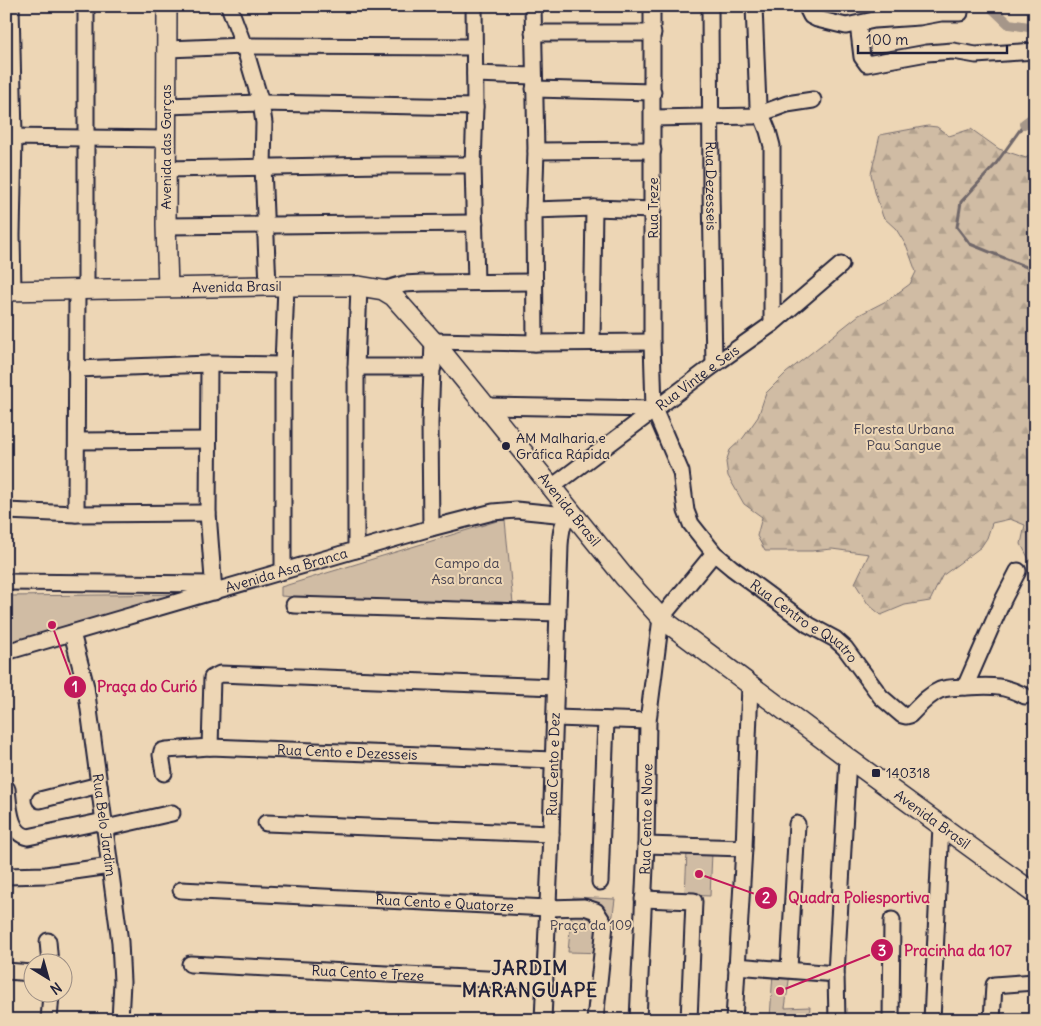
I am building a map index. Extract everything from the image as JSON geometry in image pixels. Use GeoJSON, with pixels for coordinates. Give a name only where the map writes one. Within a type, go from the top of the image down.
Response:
{"type":"FeatureCollection","features":[{"type":"Feature","properties":{"kind":"main road","name":"Avenida das Garças"},"geometry":{"type":"LineString","coordinates":[[167,6],[166,226],[168,288]]}},
{"type":"Feature","properties":{"kind":"main road","name":"Avenida Brasil"},"geometry":{"type":"LineString","coordinates":[[10,291],[359,286],[383,290],[394,296],[661,618],[848,758],[1035,894]]}},
{"type":"Feature","properties":{"kind":"street"},"geometry":{"type":"LineString","coordinates":[[10,291],[9,63],[11,6]]}},
{"type":"Feature","properties":{"kind":"street"},"geometry":{"type":"LineString","coordinates":[[76,514],[76,369],[82,290],[86,6]]}},
{"type":"Feature","properties":{"kind":"street"},"geometry":{"type":"LineString","coordinates":[[229,6],[244,46],[261,103],[264,123],[263,166],[266,226],[277,286],[283,365],[283,570]]}},
{"type":"Feature","properties":{"kind":"street"},"geometry":{"type":"LineString","coordinates":[[474,6],[475,107],[473,165],[476,282]]}},
{"type":"Feature","properties":{"kind":"street"},"geometry":{"type":"LineString","coordinates":[[533,6],[536,151],[534,210],[535,342]]}},
{"type":"Feature","properties":{"kind":"street","name":"Rua Treze"},"geometry":{"type":"LineString","coordinates":[[652,6],[652,342],[654,409]]}},
{"type":"Feature","properties":{"kind":"street","name":"Rua Dezesseis"},"geometry":{"type":"LineString","coordinates":[[710,6],[714,365]]}},
{"type":"Feature","properties":{"kind":"street"},"geometry":{"type":"LineString","coordinates":[[754,6],[758,106],[772,146],[772,324]]}},
{"type":"Feature","properties":{"kind":"street"},"geometry":{"type":"LineString","coordinates":[[806,6],[811,16],[846,26],[892,18],[960,13]]}},
{"type":"Feature","properties":{"kind":"street"},"geometry":{"type":"LineString","coordinates":[[858,24],[862,57],[867,64],[927,53],[954,51],[976,55],[1035,51]]}},
{"type":"Feature","properties":{"kind":"street"},"geometry":{"type":"LineString","coordinates":[[533,33],[652,33]]}},
{"type":"Feature","properties":{"kind":"street"},"geometry":{"type":"LineString","coordinates":[[168,48],[244,46],[474,47]]}},
{"type":"Feature","properties":{"kind":"street"},"geometry":{"type":"LineString","coordinates":[[475,74],[534,83],[653,92]]}},
{"type":"Feature","properties":{"kind":"street"},"geometry":{"type":"LineString","coordinates":[[653,118],[754,116],[787,104],[813,100]]}},
{"type":"Feature","properties":{"kind":"street"},"geometry":{"type":"LineString","coordinates":[[166,106],[261,103],[475,107]]}},
{"type":"Feature","properties":{"kind":"street"},"geometry":{"type":"LineString","coordinates":[[10,136],[166,139]]}},
{"type":"Feature","properties":{"kind":"street"},"geometry":{"type":"LineString","coordinates":[[536,151],[653,150]]}},
{"type":"Feature","properties":{"kind":"street"},"geometry":{"type":"LineString","coordinates":[[166,169],[263,166],[473,165]]}},
{"type":"Feature","properties":{"kind":"street"},"geometry":{"type":"LineString","coordinates":[[534,210],[594,208],[653,210]]}},
{"type":"Feature","properties":{"kind":"street"},"geometry":{"type":"LineString","coordinates":[[592,342],[594,208]]}},
{"type":"Feature","properties":{"kind":"street"},"geometry":{"type":"LineString","coordinates":[[166,226],[475,223]]}},
{"type":"Feature","properties":{"kind":"street","name":"Rua Vinte e Seis"},"geometry":{"type":"LineString","coordinates":[[552,487],[654,409],[772,324],[841,265]]}},
{"type":"Feature","properties":{"kind":"street"},"geometry":{"type":"LineString","coordinates":[[383,290],[404,284],[535,282]]}},
{"type":"Feature","properties":{"kind":"street"},"geometry":{"type":"LineString","coordinates":[[356,550],[356,366],[359,286]]}},
{"type":"Feature","properties":{"kind":"street"},"geometry":{"type":"LineString","coordinates":[[431,528],[430,422],[433,341],[652,342]]}},
{"type":"Feature","properties":{"kind":"street"},"geometry":{"type":"LineString","coordinates":[[76,369],[209,364],[283,365]]}},
{"type":"Feature","properties":{"kind":"street"},"geometry":{"type":"LineString","coordinates":[[6,582],[213,588],[208,513],[209,364]]}},
{"type":"Feature","properties":{"kind":"street"},"geometry":{"type":"LineString","coordinates":[[356,366],[433,366]]}},
{"type":"Feature","properties":{"kind":"street"},"geometry":{"type":"LineString","coordinates":[[487,406],[654,409]]}},
{"type":"Feature","properties":{"kind":"street","name":"Rua Centro e Quatro"},"geometry":{"type":"LineString","coordinates":[[654,409],[681,472],[686,511],[691,524],[714,553],[809,624],[845,648],[881,697],[898,713],[906,716],[910,715],[932,695],[941,690],[987,685],[998,686],[1025,696]]}},
{"type":"Feature","properties":{"kind":"street"},"geometry":{"type":"LineString","coordinates":[[77,441],[208,440]]}},
{"type":"Feature","properties":{"kind":"street","name":"Avenida Asa Branca"},"geometry":{"type":"LineString","coordinates":[[6,652],[213,588],[493,512],[516,510],[556,514],[571,509]]}},
{"type":"Feature","properties":{"kind":"street","name":"Rua Cento e Dez"},"geometry":{"type":"LineString","coordinates":[[543,1020],[561,531],[566,516],[571,509]]}},
{"type":"Feature","properties":{"kind":"street"},"geometry":{"type":"LineString","coordinates":[[6,511],[76,514],[208,513]]}},
{"type":"Feature","properties":{"kind":"street"},"geometry":{"type":"LineString","coordinates":[[661,618],[714,553]]}},
{"type":"Feature","properties":{"kind":"street"},"geometry":{"type":"LineString","coordinates":[[965,687],[1018,571]]}},
{"type":"Feature","properties":{"kind":"street"},"geometry":{"type":"LineString","coordinates":[[294,605],[558,613]]}},
{"type":"Feature","properties":{"kind":"street","name":"Rua Cento e Nove"},"geometry":{"type":"LineString","coordinates":[[638,1020],[646,845],[648,721],[661,618]]}},
{"type":"Feature","properties":{"kind":"street","name":"Rua Belo Jardim"},"geometry":{"type":"LineString","coordinates":[[72,633],[86,686],[98,786],[105,824],[122,964],[120,1020]]}},
{"type":"Feature","properties":{"kind":"street"},"geometry":{"type":"LineString","coordinates":[[210,747],[212,678],[220,674],[556,687]]}},
{"type":"Feature","properties":{"kind":"street"},"geometry":{"type":"LineString","coordinates":[[734,1020],[744,848],[750,685]]}},
{"type":"Feature","properties":{"kind":"street"},"geometry":{"type":"LineString","coordinates":[[555,718],[648,721]]}},
{"type":"Feature","properties":{"kind":"street"},"geometry":{"type":"LineString","coordinates":[[600,882],[606,720]]}},
{"type":"Feature","properties":{"kind":"street","name":"Rua Cento e Dezesseis"},"geometry":{"type":"LineString","coordinates":[[164,773],[162,751],[210,747],[553,760]]}},
{"type":"Feature","properties":{"kind":"street"},"geometry":{"type":"LineString","coordinates":[[837,1020],[836,974],[848,758]]}},
{"type":"Feature","properties":{"kind":"street"},"geometry":{"type":"LineString","coordinates":[[40,800],[98,786]]}},
{"type":"Feature","properties":{"kind":"street"},"geometry":{"type":"LineString","coordinates":[[7,790],[14,825],[22,836],[172,813]]}},
{"type":"Feature","properties":{"kind":"street"},"geometry":{"type":"LineString","coordinates":[[266,823],[551,834]]}},
{"type":"Feature","properties":{"kind":"street"},"geometry":{"type":"LineString","coordinates":[[789,969],[797,824]]}},
{"type":"Feature","properties":{"kind":"street"},"geometry":{"type":"LineString","coordinates":[[932,1020],[941,825]]}},
{"type":"Feature","properties":{"kind":"street"},"geometry":{"type":"LineString","coordinates":[[646,845],[744,848]]}},
{"type":"Feature","properties":{"kind":"street"},"geometry":{"type":"LineString","coordinates":[[6,876],[46,875],[110,866]]}},
{"type":"Feature","properties":{"kind":"street","name":"Rua Cento e Quatorze"},"geometry":{"type":"LineString","coordinates":[[181,890],[548,908],[584,907],[596,911],[605,925],[595,1020]]}},
{"type":"Feature","properties":{"kind":"street"},"geometry":{"type":"LineString","coordinates":[[643,899],[694,901],[689,1020]]}},
{"type":"Feature","properties":{"kind":"street"},"geometry":{"type":"LineString","coordinates":[[891,1020],[892,920]]}},
{"type":"Feature","properties":{"kind":"street"},"geometry":{"type":"LineString","coordinates":[[48,941],[49,954]]}},
{"type":"Feature","properties":{"kind":"street","name":"Rua Cento e Treze"},"geometry":{"type":"LineString","coordinates":[[190,964],[545,982]]}},
{"type":"Feature","properties":{"kind":"street"},"geometry":{"type":"LineString","coordinates":[[736,966],[836,974]]}},
{"type":"Feature","properties":{"kind":"street"},"geometry":{"type":"LineString","coordinates":[[6,971],[22,972]]}},
{"type":"Feature","properties":{"kind":"street"},"geometry":{"type":"LineString","coordinates":[[992,1020],[994,984],[1035,982]]}},
{"type":"Feature","properties":{"kind":"street"},"geometry":{"type":"LineString","coordinates":[[49,1020],[50,1004]]}},
{"type":"Feature","properties":{"kind":"green space","name":"Floresta Urbana Pau Sangue"},"geometry":{"type":"Polygon","coordinates":[[[928,126],[937,127],[949,136],[971,129],[999,149],[1026,158],[1035,150],[1035,566],[1031,563],[1021,544],[1025,525],[1010,519],[992,523],[987,538],[981,547],[942,576],[930,601],[905,605],[881,615],[868,604],[855,583],[869,554],[832,549],[765,551],[757,536],[762,517],[744,504],[728,476],[726,462],[730,450],[743,438],[758,417],[766,393],[786,373],[859,315],[888,300],[910,284],[916,272],[907,247],[896,229],[883,217],[871,174],[880,135],[928,126]]]}},
{"type":"Feature","properties":{"kind":"green space","name":"Campo da Asa branca"},"geometry":{"type":"Polygon","coordinates":[[[505,520],[514,614],[281,596],[281,587],[505,520]]]}},
{"type":"Feature","properties":{"kind":"green space"},"geometry":{"type":"Polygon","coordinates":[[[197,594],[6,653],[6,596],[197,594]]]}},
{"type":"Feature","properties":{"kind":"green space"},"geometry":{"type":"Polygon","coordinates":[[[687,852],[712,853],[710,896],[685,895],[687,852]]]}},
{"type":"Feature","properties":{"kind":"green space","name":"Praça da 109"},"geometry":{"type":"Polygon","coordinates":[[[573,897],[615,899],[608,953],[568,952],[573,897]]]}},
{"type":"Feature","properties":{"kind":"green space"},"geometry":{"type":"Polygon","coordinates":[[[773,973],[790,974],[785,1008],[810,1007],[809,1020],[779,1020],[770,1018],[773,973]]]}},
{"type":"Feature","properties":{"kind":"waterway"},"geometry":{"type":"LineString","coordinates":[[990,6],[1009,24],[1035,28]]}},
{"type":"Feature","properties":{"kind":"waterway"},"geometry":{"type":"LineString","coordinates":[[1024,124],[1035,116]]}},
{"type":"Feature","properties":{"kind":"waterway"},"geometry":{"type":"LineString","coordinates":[[1024,124],[995,165],[961,202],[957,227],[970,244],[1029,268],[1035,268]]}},
{"type":"Feature","properties":{"kind":"place","name":"AM Malharia e Gráfica Rápida"},"geometry":{"type":"Point","coordinates":[506,446]}},
{"type":"Feature","properties":{"kind":"place","name":"Praça do Curió"},"geometry":{"type":"Point","coordinates":[52,625]}},
{"type":"Feature","properties":{"kind":"place","name":"140318"},"geometry":{"type":"Point","coordinates":[876,773]}},
{"type":"Feature","properties":{"kind":"place","name":"Quadra Poliesportiva"},"geometry":{"type":"Point","coordinates":[699,874]}},
{"type":"Feature","properties":{"kind":"place","name":"Pracinha da 107"},"geometry":{"type":"Point","coordinates":[780,991]}},
{"type":"Feature","properties":{"kind":"district","name":"JARDIM MARANGUAPE"},"geometry":{"type":"Point","coordinates":[530,979]}}]}
